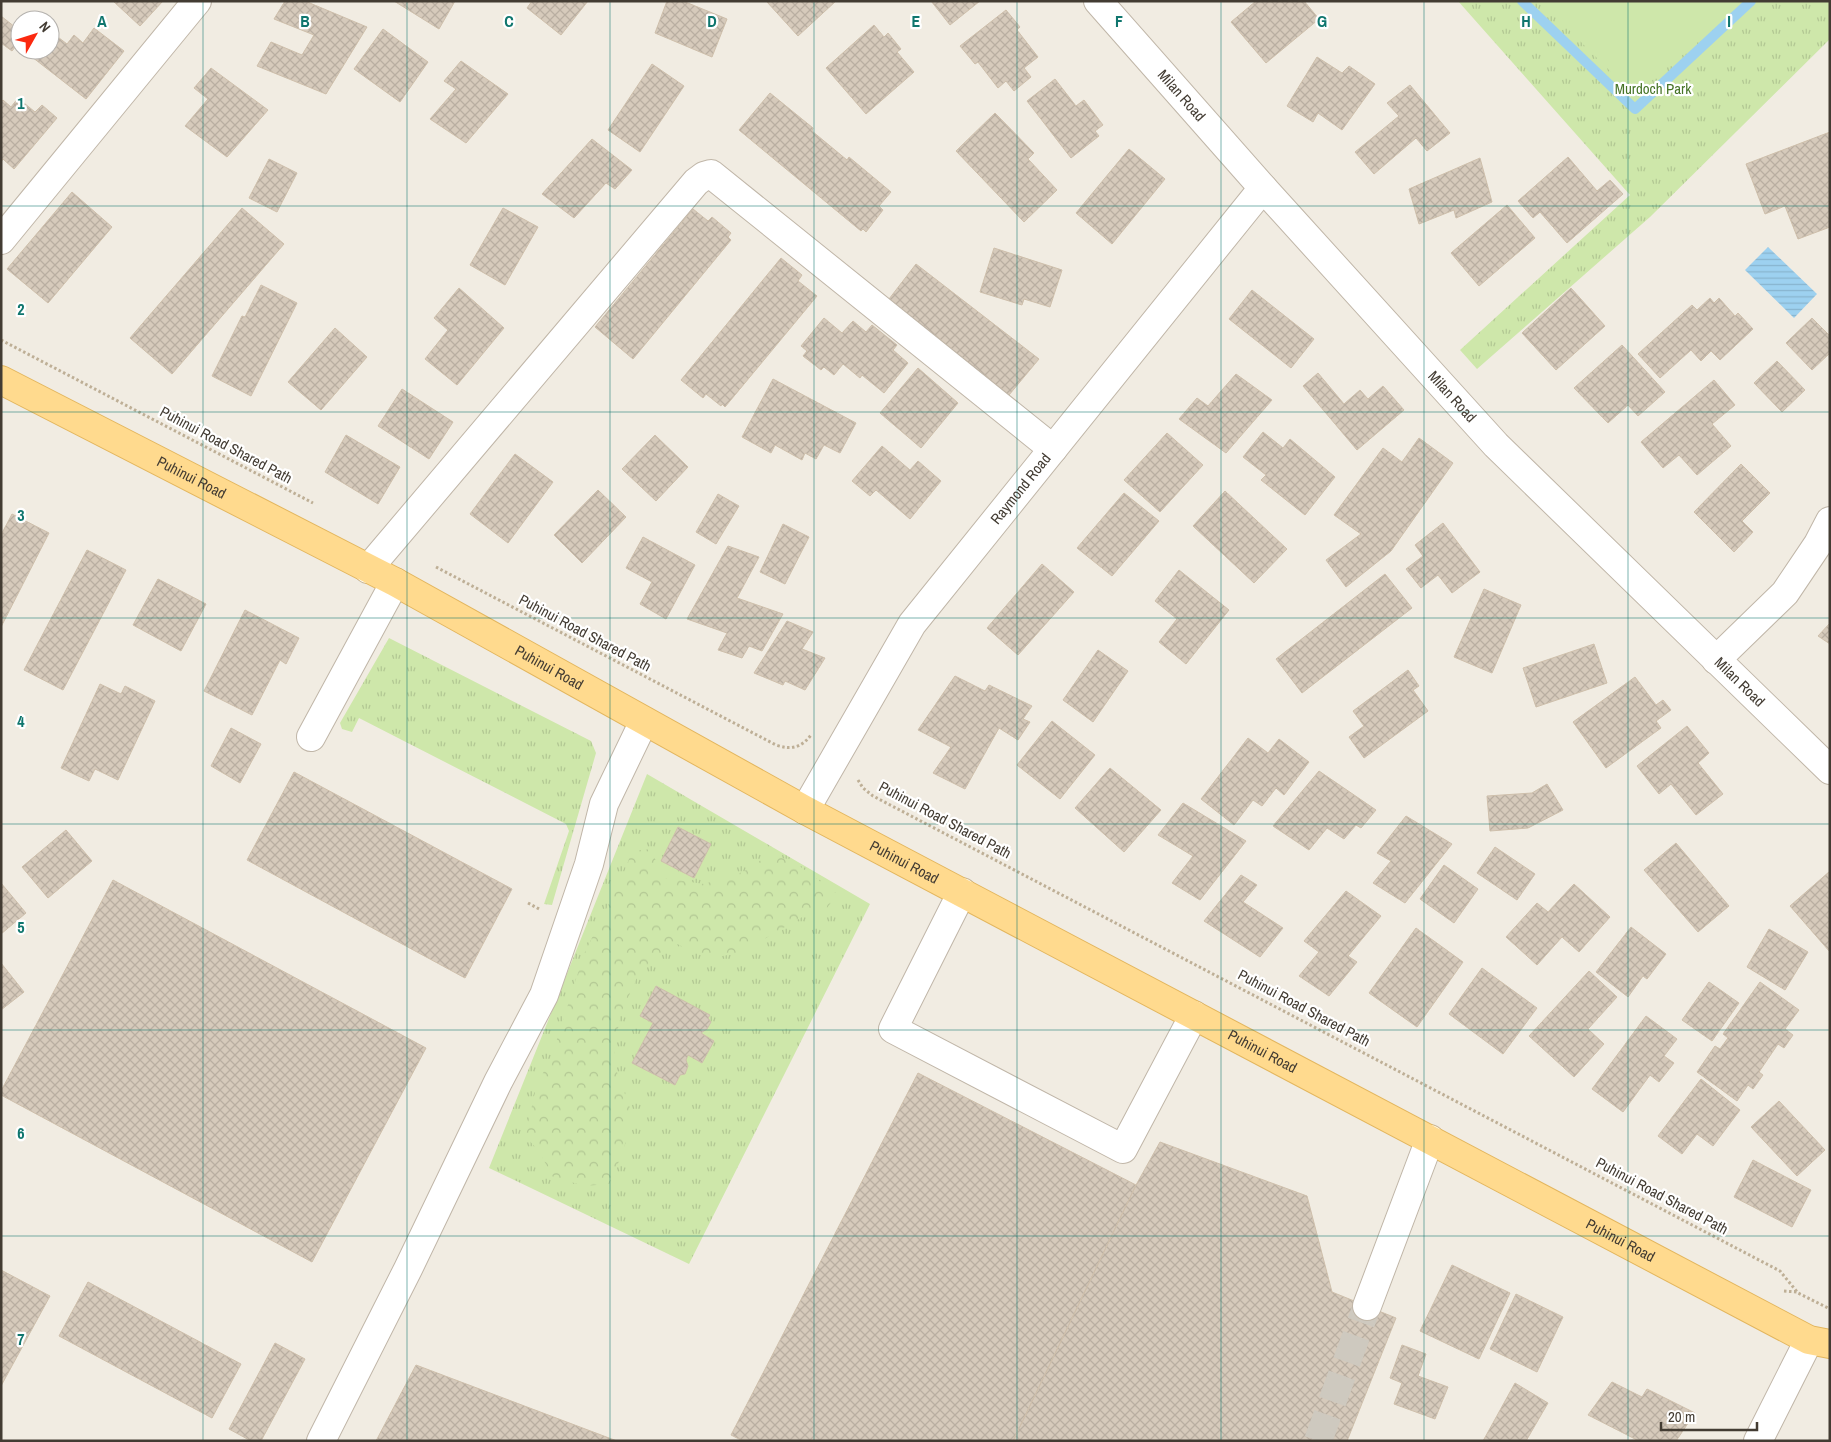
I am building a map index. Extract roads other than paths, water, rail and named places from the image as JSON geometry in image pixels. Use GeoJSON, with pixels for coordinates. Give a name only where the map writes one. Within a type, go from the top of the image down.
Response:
{"type":"FeatureCollection","features":[{"type":"Feature","properties":{"kind":"main road","name":"Puhinui Road"},"geometry":{"type":"LineString","coordinates":[[1,380],[395,582],[805,810],[1194,1016],[1819,1342],[1820,1355],[1830,1364]]}},
{"type":"Feature","properties":{"kind":"street"},"geometry":{"type":"LineString","coordinates":[[1,240],[197,1]]}},
{"type":"Feature","properties":{"kind":"street","name":"Milan Road"},"geometry":{"type":"LineString","coordinates":[[1098,1],[1263,188],[1496,445],[1830,770]]}},
{"type":"Feature","properties":{"kind":"street"},"geometry":{"type":"LineString","coordinates":[[368,569],[696,182],[704,176],[711,174],[1053,449]]}},
{"type":"Feature","properties":{"kind":"street","name":"Raymond Road"},"geometry":{"type":"LineString","coordinates":[[805,810],[912,624],[1263,188]]}},
{"type":"Feature","properties":{"kind":"street"},"geometry":{"type":"LineString","coordinates":[[1716,660],[1786,593],[1818,544],[1830,521]]}},
{"type":"Feature","properties":{"kind":"street"},"geometry":{"type":"LineString","coordinates":[[311,737],[395,582]]}},
{"type":"Feature","properties":{"kind":"street"},"geometry":{"type":"LineString","coordinates":[[321,1441],[408,1269],[498,1082],[544,994],[589,864],[604,804],[644,721]]}},
{"type":"Feature","properties":{"kind":"street"},"geometry":{"type":"LineString","coordinates":[[962,892],[893,1029],[1123,1149],[1194,1016]]}},
{"type":"Feature","properties":{"kind":"street"},"geometry":{"type":"LineString","coordinates":[[1367,1306],[1430,1139]]}},
{"type":"Feature","properties":{"kind":"street"},"geometry":{"type":"LineString","coordinates":[[1758,1441],[1819,1342]]}},
{"type":"Feature","properties":{"kind":"water"},"geometry":{"type":"Polygon","coordinates":[[[1768,247],[1817,294],[1794,318],[1745,270],[1768,247]]]}},
{"type":"Feature","properties":{"kind":"waterway"},"geometry":{"type":"LineString","coordinates":[[1522,1],[1635,109],[1751,1]]}},
{"type":"Feature","properties":{"kind":"tunnel"},"geometry":{"type":"LineString","coordinates":[[1318,1441],[1367,1306]]}},
{"type":"Feature","properties":{"kind":"park label","name":"Murdoch Park"},"geometry":{"type":"Point","coordinates":[1653,89]}}]}
